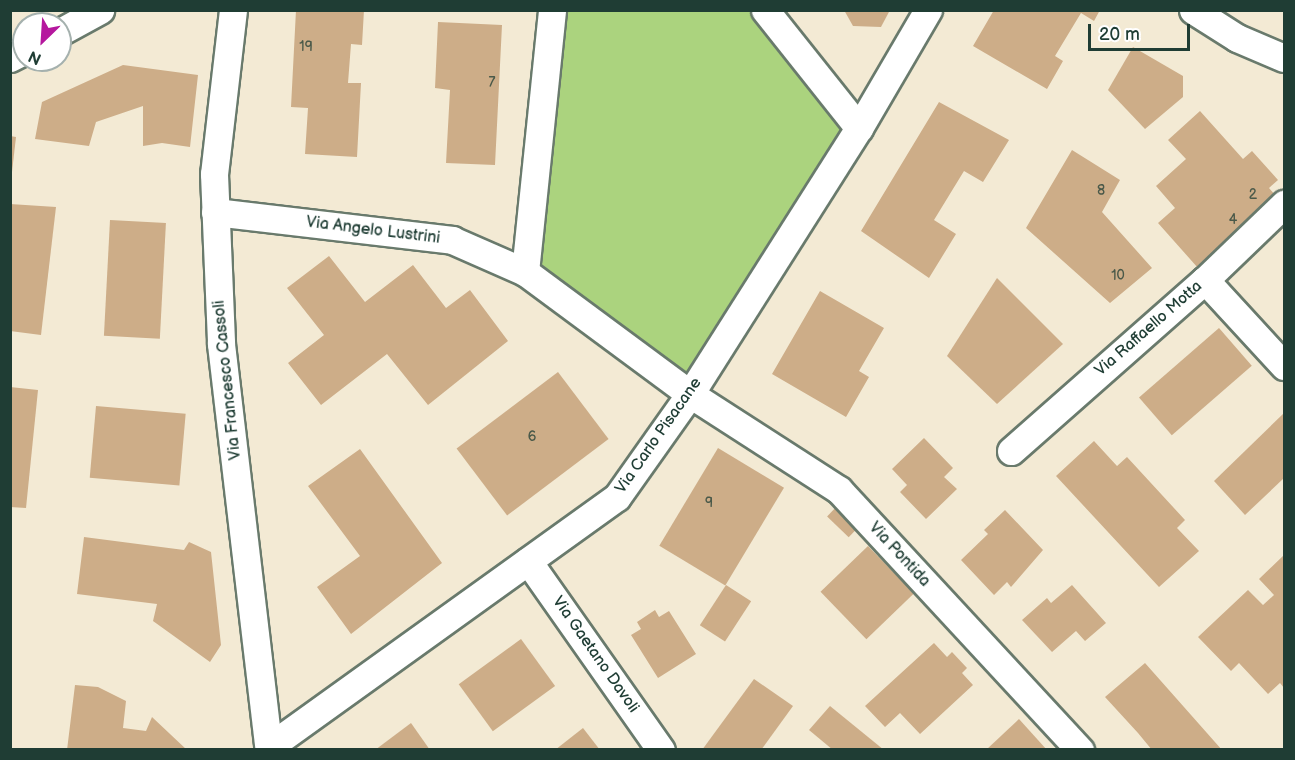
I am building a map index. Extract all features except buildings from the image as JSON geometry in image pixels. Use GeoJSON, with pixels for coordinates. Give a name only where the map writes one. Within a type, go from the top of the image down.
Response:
{"type":"FeatureCollection","features":[{"type":"Feature","properties":{"kind":"street"},"geometry":{"type":"LineString","coordinates":[[72,25],[100,10]]}},
{"type":"Feature","properties":{"kind":"street","name":"Via Francesco Cassoli"},"geometry":{"type":"LineString","coordinates":[[233,10],[214,174],[221,344],[269,748]]}},
{"type":"Feature","properties":{"kind":"street"},"geometry":{"type":"LineString","coordinates":[[525,272],[552,10]]}},
{"type":"Feature","properties":{"kind":"street"},"geometry":{"type":"LineString","coordinates":[[765,10],[859,128]]}},
{"type":"Feature","properties":{"kind":"street","name":"Via Carlo Pisacane"},"geometry":{"type":"LineString","coordinates":[[269,748],[617,497],[690,394],[859,128],[928,10]]}},
{"type":"Feature","properties":{"kind":"street"},"geometry":{"type":"LineString","coordinates":[[1193,10],[1237,38],[1284,58]]}},
{"type":"Feature","properties":{"kind":"street","name":"Via Raffaello Motta"},"geometry":{"type":"LineString","coordinates":[[1011,451],[1205,280],[1284,204]]}},
{"type":"Feature","properties":{"kind":"street","name":"Via Angelo Lustrini"},"geometry":{"type":"LineString","coordinates":[[215,212],[452,240],[525,272],[690,394]]}},
{"type":"Feature","properties":{"kind":"street"},"geometry":{"type":"LineString","coordinates":[[1205,280],[1284,366]]}},
{"type":"Feature","properties":{"kind":"street","name":"Via Pontida"},"geometry":{"type":"LineString","coordinates":[[690,394],[838,490],[1080,750]]}},
{"type":"Feature","properties":{"kind":"street","name":"Via Gaetano Davoli"},"geometry":{"type":"LineString","coordinates":[[528,561],[661,750]]}},
{"type":"Feature","properties":{"kind":"green space"},"geometry":{"type":"Polygon","coordinates":[[[552,11],[765,11],[859,128],[690,394],[525,272],[552,11]]]}}]}
